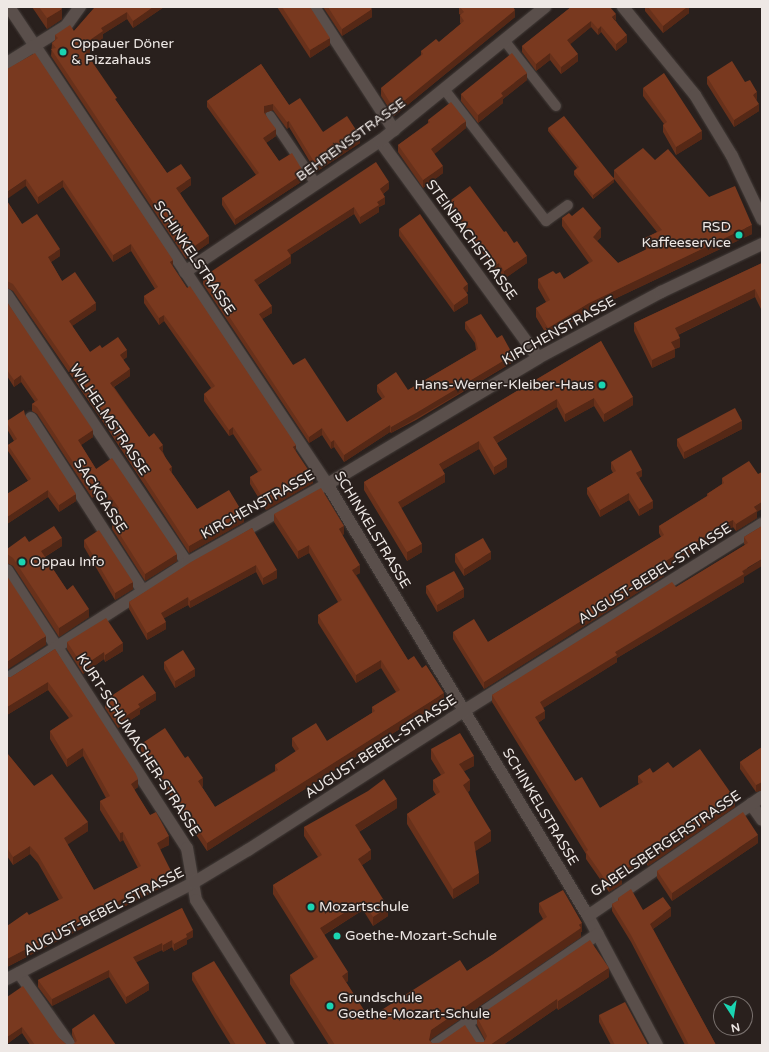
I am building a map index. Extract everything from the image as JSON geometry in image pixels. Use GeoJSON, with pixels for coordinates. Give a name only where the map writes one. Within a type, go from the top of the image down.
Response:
{"type":"FeatureCollection","features":[{"type":"Feature","properties":{"kind":"street","name":"SCHINKELSTRASSE"},"geometry":{"type":"LineString","coordinates":[[9,7],[327,484],[588,916],[657,1045]]}},
{"type":"Feature","properties":{"kind":"street"},"geometry":{"type":"LineString","coordinates":[[7,63],[66,26],[80,7]]}},
{"type":"Feature","properties":{"kind":"street"},"geometry":{"type":"LineString","coordinates":[[314,7],[394,130]]}},
{"type":"Feature","properties":{"kind":"street","name":"BEHRENSSTRASSE"},"geometry":{"type":"LineString","coordinates":[[185,272],[380,141],[545,7]]}},
{"type":"Feature","properties":{"kind":"street"},"geometry":{"type":"LineString","coordinates":[[623,7],[695,95],[732,156],[762,219]]}},
{"type":"Feature","properties":{"kind":"street","name":"STEINBACHSTRASSE"},"geometry":{"type":"LineString","coordinates":[[380,141],[538,358]]}},
{"type":"Feature","properties":{"kind":"street","name":"KIRCHENSTRASSE"},"geometry":{"type":"LineString","coordinates":[[7,679],[187,563],[327,484],[538,358],[661,292],[762,244]]}},
{"type":"Feature","properties":{"kind":"street","name":"WILHELMSTRASSE"},"geometry":{"type":"LineString","coordinates":[[7,295],[187,563]]}},
{"type":"Feature","properties":{"kind":"street","name":"SACKGASSE"},"geometry":{"type":"LineString","coordinates":[[31,418],[143,591]]}},
{"type":"Feature","properties":{"kind":"street","name":"AUGUST-BEBEL-STRASSE"},"geometry":{"type":"LineString","coordinates":[[7,979],[193,883],[762,524]]}},
{"type":"Feature","properties":{"kind":"street","name":"KURT-SCHUMACHER-STRASSE"},"geometry":{"type":"LineString","coordinates":[[7,570],[187,848],[193,883],[199,906],[288,1045]]}},
{"type":"Feature","properties":{"kind":"street","name":"GABELSBERGERSTRASSE"},"geometry":{"type":"LineString","coordinates":[[588,916],[762,797]]}},
{"type":"Feature","properties":{"kind":"street"},"geometry":{"type":"LineString","coordinates":[[751,804],[762,820]]}},
{"type":"Feature","properties":{"kind":"street"},"geometry":{"type":"LineString","coordinates":[[435,1045],[598,934]]}},
{"type":"Feature","properties":{"kind":"street"},"geometry":{"type":"LineString","coordinates":[[19,973],[70,1045]]}},
{"type":"Feature","properties":{"kind":"street"},"geometry":{"type":"LineString","coordinates":[[467,1023],[480,1045]]}},
{"type":"Feature","properties":{"kind":"lane"},"geometry":{"type":"LineString","coordinates":[[504,40],[556,106]]}},
{"type":"Feature","properties":{"kind":"lane"},"geometry":{"type":"LineString","coordinates":[[444,89],[546,222],[568,205]]}},
{"type":"Feature","properties":{"kind":"lane"},"geometry":{"type":"LineString","coordinates":[[270,116],[316,184]]}},
{"type":"Feature","properties":{"kind":"building"},"geometry":{"type":"Polygon","coordinates":[[[39,7],[61,7],[62,9],[47,18],[39,7]]]}},
{"type":"Feature","properties":{"kind":"building"},"geometry":{"type":"Polygon","coordinates":[[[95,7],[153,7],[133,21],[127,12],[101,28],[103,31],[87,42],[90,47],[84,50],[117,98],[115,99],[167,173],[181,164],[191,178],[176,188],[209,236],[186,252],[51,49],[56,48],[52,43],[58,38],[55,35],[70,25],[74,31],[95,7]]]}},
{"type":"Feature","properties":{"kind":"building"},"geometry":{"type":"Polygon","coordinates":[[[282,7],[310,7],[330,38],[310,50],[282,7]]]}},
{"type":"Feature","properties":{"kind":"building"},"geometry":{"type":"Polygon","coordinates":[[[328,7],[370,7],[372,9],[342,29],[328,7]]]}},
{"type":"Feature","properties":{"kind":"building"},"geometry":{"type":"Polygon","coordinates":[[[460,7],[513,7],[515,10],[394,109],[381,88],[423,54],[421,51],[436,39],[439,42],[464,21],[460,15],[464,12],[460,7]]]}},
{"type":"Feature","properties":{"kind":"building"},"geometry":{"type":"Polygon","coordinates":[[[571,7],[610,7],[616,14],[612,17],[627,35],[616,44],[601,26],[598,29],[591,21],[567,40],[578,54],[561,67],[550,53],[536,64],[522,46],[571,7]]]}},
{"type":"Feature","properties":{"kind":"building"},"geometry":{"type":"Polygon","coordinates":[[[648,7],[687,7],[663,26],[648,7]]]}},
{"type":"Feature","properties":{"kind":"building"},"geometry":{"type":"Polygon","coordinates":[[[35,53],[173,260],[170,262],[187,288],[190,286],[296,445],[293,447],[313,477],[266,503],[250,477],[262,470],[233,427],[229,430],[204,394],[215,386],[164,315],[159,318],[144,296],[158,287],[131,244],[113,255],[63,180],[38,197],[26,179],[7,192],[7,69],[35,53]]]}},
{"type":"Feature","properties":{"kind":"building"},"geometry":{"type":"Polygon","coordinates":[[[512,53],[527,73],[501,93],[503,96],[478,115],[461,94],[512,53]]]}},
{"type":"Feature","properties":{"kind":"building"},"geometry":{"type":"Polygon","coordinates":[[[732,61],[745,82],[750,80],[757,92],[753,95],[759,104],[734,120],[707,77],[732,61]]]}},
{"type":"Feature","properties":{"kind":"building"},"geometry":{"type":"Polygon","coordinates":[[[261,64],[289,105],[300,98],[323,132],[347,116],[360,136],[316,165],[289,121],[287,122],[273,104],[264,106],[264,113],[276,129],[263,138],[279,161],[292,153],[304,173],[235,219],[222,198],[259,173],[207,101],[261,64]]]}},
{"type":"Feature","properties":{"kind":"building"},"geometry":{"type":"Polygon","coordinates":[[[664,73],[702,131],[676,147],[663,125],[667,122],[643,88],[664,73]]]}},
{"type":"Feature","properties":{"kind":"building"},"geometry":{"type":"Polygon","coordinates":[[[451,102],[466,121],[431,149],[443,166],[423,180],[398,145],[430,122],[428,120],[451,102]]]}},
{"type":"Feature","properties":{"kind":"building"},"geometry":{"type":"Polygon","coordinates":[[[564,116],[614,179],[593,195],[574,171],[579,167],[548,128],[564,116]]]}},
{"type":"Feature","properties":{"kind":"building"},"geometry":{"type":"Polygon","coordinates":[[[643,148],[655,160],[668,149],[709,197],[735,186],[752,225],[589,303],[548,328],[536,308],[550,300],[538,279],[553,271],[556,274],[560,272],[564,279],[593,261],[562,218],[569,213],[572,216],[583,207],[601,228],[593,237],[618,263],[649,248],[645,238],[662,230],[614,170],[643,148]]]}},
{"type":"Feature","properties":{"kind":"building"},"geometry":{"type":"Polygon","coordinates":[[[376,162],[389,182],[380,189],[385,197],[377,202],[379,205],[360,217],[354,207],[287,250],[291,256],[254,280],[272,306],[259,314],[293,365],[305,358],[347,422],[385,397],[377,385],[396,372],[408,390],[478,349],[475,337],[465,322],[481,314],[497,338],[502,335],[513,355],[416,413],[391,427],[390,425],[344,455],[334,440],[331,442],[322,428],[309,437],[203,277],[376,162]]]}},
{"type":"Feature","properties":{"kind":"building"},"geometry":{"type":"Polygon","coordinates":[[[470,186],[504,232],[506,231],[514,243],[517,241],[527,256],[504,271],[499,263],[496,265],[451,200],[470,186]]]}},
{"type":"Feature","properties":{"kind":"building"},"geometry":{"type":"Polygon","coordinates":[[[7,201],[22,224],[37,214],[60,249],[48,257],[62,281],[75,272],[96,303],[69,321],[90,352],[100,345],[102,348],[118,337],[127,350],[120,355],[130,369],[110,383],[149,437],[154,433],[163,445],[159,448],[172,467],[169,469],[197,509],[229,490],[244,515],[189,546],[107,421],[13,284],[7,281],[7,201]]]}},
{"type":"Feature","properties":{"kind":"building"},"geometry":{"type":"Polygon","coordinates":[[[420,214],[468,284],[463,288],[468,295],[454,305],[399,229],[420,214]]]}},
{"type":"Feature","properties":{"kind":"building"},"geometry":{"type":"Polygon","coordinates":[[[762,263],[762,303],[755,289],[675,328],[680,338],[671,342],[675,349],[652,360],[634,323],[762,263]]]}},
{"type":"Feature","properties":{"kind":"building"},"geometry":{"type":"Polygon","coordinates":[[[7,302],[93,430],[78,440],[96,469],[112,458],[177,554],[145,574],[112,522],[116,519],[112,513],[119,508],[102,484],[92,491],[37,407],[32,404],[38,400],[21,375],[14,380],[7,370],[7,302]]]}},
{"type":"Feature","properties":{"kind":"building"},"geometry":{"type":"Polygon","coordinates":[[[601,341],[633,397],[604,414],[594,398],[565,414],[557,399],[493,437],[507,459],[494,467],[479,441],[439,464],[445,474],[398,502],[422,544],[407,552],[364,482],[601,341]]]}},
{"type":"Feature","properties":{"kind":"building"},"geometry":{"type":"Polygon","coordinates":[[[735,408],[742,421],[684,452],[677,439],[735,408]]]}},
{"type":"Feature","properties":{"kind":"building"},"geometry":{"type":"Polygon","coordinates":[[[24,410],[25,415],[76,494],[59,505],[48,490],[7,517],[7,494],[31,479],[8,445],[17,439],[7,421],[24,410]]]}},
{"type":"Feature","properties":{"kind":"building"},"geometry":{"type":"Polygon","coordinates":[[[631,450],[642,470],[636,473],[653,501],[639,509],[629,493],[600,510],[587,488],[616,471],[611,462],[631,450]]]}},
{"type":"Feature","properties":{"kind":"building"},"geometry":{"type":"Polygon","coordinates":[[[749,461],[758,474],[762,472],[762,502],[754,507],[757,511],[736,524],[733,520],[726,523],[661,564],[664,569],[484,682],[453,632],[474,619],[488,642],[664,535],[659,526],[709,495],[707,494],[724,483],[722,478],[749,461]]]}},
{"type":"Feature","properties":{"kind":"building"},"geometry":{"type":"Polygon","coordinates":[[[321,488],[344,526],[339,529],[360,565],[352,570],[408,660],[414,656],[422,668],[426,665],[444,693],[207,843],[141,744],[165,728],[185,758],[188,756],[203,778],[198,781],[215,807],[278,770],[275,765],[299,749],[292,738],[316,723],[327,741],[375,711],[372,707],[400,690],[381,660],[356,675],[318,615],[342,600],[309,545],[298,551],[274,514],[321,488]]]}},
{"type":"Feature","properties":{"kind":"building"},"geometry":{"type":"Polygon","coordinates":[[[54,526],[62,538],[41,551],[67,590],[73,585],[89,609],[59,628],[13,558],[7,554],[7,549],[25,536],[29,542],[54,526]]]}},
{"type":"Feature","properties":{"kind":"building"},"geometry":{"type":"Polygon","coordinates":[[[762,526],[762,559],[742,571],[744,574],[615,652],[617,655],[540,702],[545,711],[535,717],[575,781],[582,777],[600,808],[643,782],[638,776],[650,768],[653,773],[668,762],[673,768],[700,749],[735,799],[648,859],[646,855],[619,874],[622,877],[609,885],[586,852],[588,850],[492,695],[672,582],[676,587],[748,543],[744,537],[762,526]]]}},
{"type":"Feature","properties":{"kind":"building"},"geometry":{"type":"Polygon","coordinates":[[[252,528],[277,570],[263,578],[256,565],[190,601],[188,597],[161,613],[166,622],[147,633],[129,602],[191,562],[252,528]]]}},
{"type":"Feature","properties":{"kind":"building"},"geometry":{"type":"Polygon","coordinates":[[[99,530],[133,582],[115,593],[84,540],[99,530]]]}},
{"type":"Feature","properties":{"kind":"building"},"geometry":{"type":"Polygon","coordinates":[[[483,538],[491,552],[464,569],[455,554],[483,538]]]}},
{"type":"Feature","properties":{"kind":"building"},"geometry":{"type":"Polygon","coordinates":[[[454,571],[464,589],[437,605],[426,586],[454,571]]]}},
{"type":"Feature","properties":{"kind":"building"},"geometry":{"type":"Polygon","coordinates":[[[7,576],[46,636],[7,662],[7,576]]]}},
{"type":"Feature","properties":{"kind":"building"},"geometry":{"type":"Polygon","coordinates":[[[106,618],[123,643],[105,655],[104,652],[83,666],[67,642],[106,618]]]}},
{"type":"Feature","properties":{"kind":"building"},"geometry":{"type":"Polygon","coordinates":[[[55,649],[136,774],[138,779],[131,784],[150,815],[156,812],[169,836],[157,843],[172,873],[7,959],[7,926],[27,912],[29,915],[63,898],[38,855],[30,846],[13,857],[7,848],[7,753],[34,786],[52,774],[88,822],[64,838],[94,890],[141,866],[123,832],[120,833],[100,801],[110,796],[83,748],[67,759],[50,731],[73,716],[48,682],[7,707],[7,677],[11,677],[55,649]]]}},
{"type":"Feature","properties":{"kind":"building"},"geometry":{"type":"Polygon","coordinates":[[[183,650],[195,669],[175,681],[164,662],[183,650]]]}},
{"type":"Feature","properties":{"kind":"building"},"geometry":{"type":"Polygon","coordinates":[[[143,675],[156,693],[138,704],[140,707],[118,721],[105,700],[143,675]]]}},
{"type":"Feature","properties":{"kind":"building"},"geometry":{"type":"Polygon","coordinates":[[[460,733],[474,756],[459,764],[470,780],[463,785],[491,831],[474,842],[479,873],[453,889],[407,814],[440,792],[433,780],[445,773],[431,749],[460,733]]]}},
{"type":"Feature","properties":{"kind":"building"},"geometry":{"type":"Polygon","coordinates":[[[762,747],[762,782],[756,785],[740,762],[762,747]]]}},
{"type":"Feature","properties":{"kind":"building"},"geometry":{"type":"Polygon","coordinates":[[[384,779],[397,799],[355,825],[371,850],[358,859],[388,907],[373,917],[363,901],[320,928],[348,972],[342,976],[369,1018],[460,960],[467,971],[492,955],[547,917],[539,903],[563,890],[582,923],[579,925],[581,928],[431,1030],[429,1040],[432,1043],[439,1043],[465,1025],[476,1042],[484,1042],[487,1036],[477,1017],[590,940],[609,968],[558,1001],[557,999],[490,1045],[335,1045],[290,975],[318,957],[273,885],[322,855],[304,827],[368,791],[384,779]]]}},
{"type":"Feature","properties":{"kind":"building"},"geometry":{"type":"Polygon","coordinates":[[[743,812],[758,835],[672,893],[657,871],[743,812]]]}},
{"type":"Feature","properties":{"kind":"building"},"geometry":{"type":"Polygon","coordinates":[[[631,889],[643,910],[663,897],[671,908],[650,924],[716,1045],[689,1045],[631,935],[612,904],[631,889]]]}},
{"type":"Feature","properties":{"kind":"building"},"geometry":{"type":"Polygon","coordinates":[[[182,908],[193,930],[186,934],[187,937],[174,944],[172,940],[163,945],[162,943],[133,957],[149,983],[126,997],[109,970],[52,999],[38,980],[182,908]]]}},
{"type":"Feature","properties":{"kind":"building"},"geometry":{"type":"Polygon","coordinates":[[[214,961],[267,1045],[236,1045],[215,1012],[192,973],[214,961]]]}},
{"type":"Feature","properties":{"kind":"building"},"geometry":{"type":"Polygon","coordinates":[[[23,986],[59,1038],[67,1045],[35,1045],[22,1027],[7,1037],[7,997],[23,986]]]}},
{"type":"Feature","properties":{"kind":"building"},"geometry":{"type":"Polygon","coordinates":[[[625,1002],[648,1045],[615,1045],[599,1015],[625,1002]]]}},
{"type":"Feature","properties":{"kind":"building"},"geometry":{"type":"Polygon","coordinates":[[[94,1014],[116,1045],[72,1045],[77,1041],[72,1029],[94,1014]]]}},
{"type":"Feature","properties":{"kind":"place","name":"Oppauer Döner & Pizzahaus"},"geometry":{"type":"Point","coordinates":[63,52]}},
{"type":"Feature","properties":{"kind":"place","name":"RSD Kaffeeservice"},"geometry":{"type":"Point","coordinates":[739,235]}},
{"type":"Feature","properties":{"kind":"place","name":"Hans-Werner-Kleiber-Haus"},"geometry":{"type":"Point","coordinates":[602,385]}},
{"type":"Feature","properties":{"kind":"place","name":"Oppau Info"},"geometry":{"type":"Point","coordinates":[22,562]}},
{"type":"Feature","properties":{"kind":"place","name":"Mozartschule"},"geometry":{"type":"Point","coordinates":[311,907]}},
{"type":"Feature","properties":{"kind":"place","name":"Goethe-Mozart-Schule"},"geometry":{"type":"Point","coordinates":[337,936]}},
{"type":"Feature","properties":{"kind":"place","name":"Grundschule Goethe-Mozart-Schule"},"geometry":{"type":"Point","coordinates":[330,1006]}}]}
